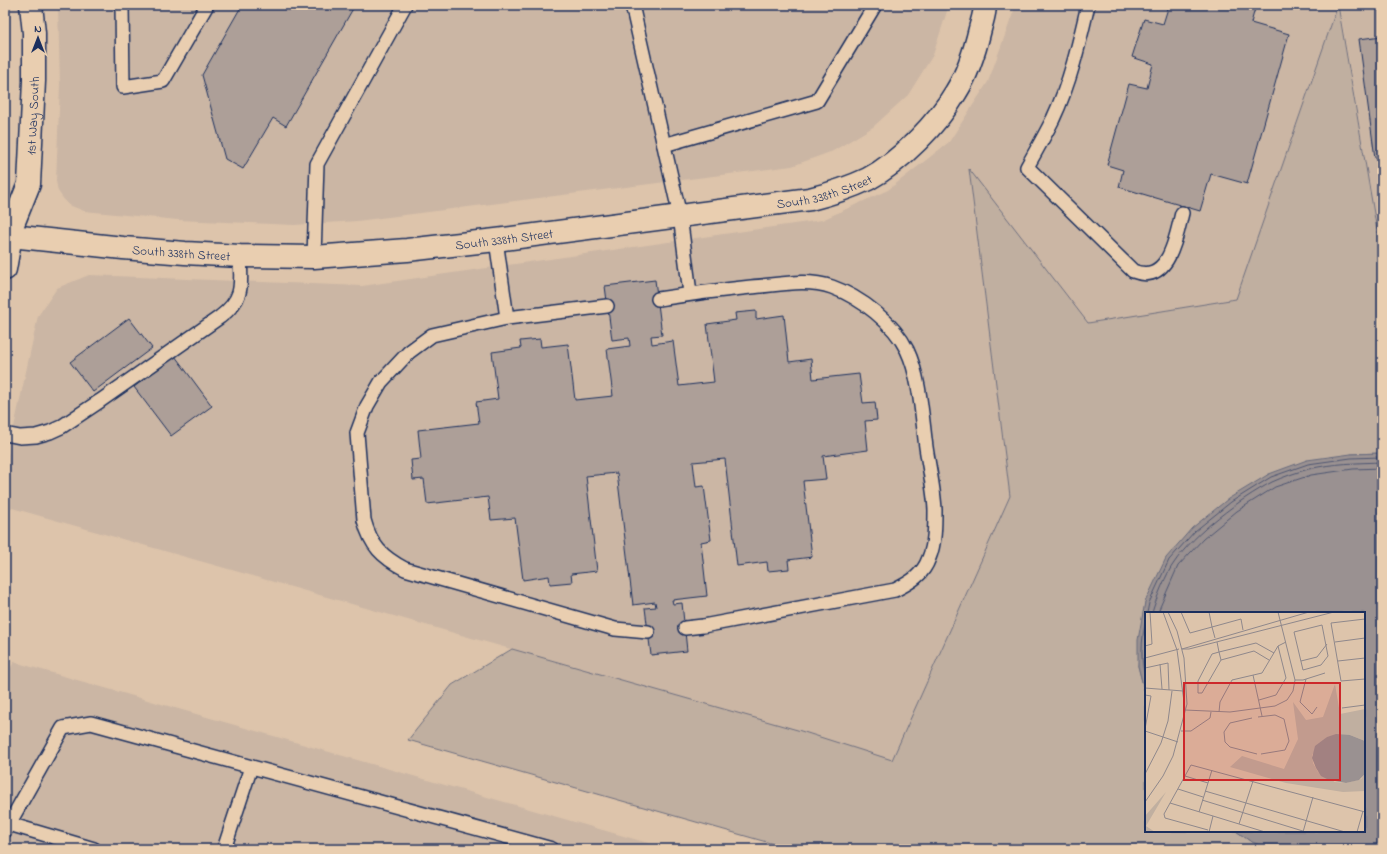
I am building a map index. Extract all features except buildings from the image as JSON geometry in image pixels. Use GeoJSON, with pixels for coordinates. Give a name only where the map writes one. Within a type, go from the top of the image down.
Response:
{"type":"FeatureCollection","features":[{"type":"Feature","properties":{"kind":"street","name":"1st Way South"},"geometry":{"type":"LineString","coordinates":[[5,269],[10,222],[29,184],[34,80],[34,33],[31,5]]}},
{"type":"Feature","properties":{"kind":"street","name":"South 338th Street"},"geometry":{"type":"LineString","coordinates":[[10,222],[139,250],[240,256],[314,257],[407,250],[496,240],[810,199],[839,191],[869,178],[893,162],[912,146],[937,118],[956,92],[967,70],[977,41],[985,5]]}},
{"type":"Feature","properties":{"kind":"lane"},"geometry":{"type":"LineString","coordinates":[[122,5],[124,87],[163,81],[207,5]]}},
{"type":"Feature","properties":{"kind":"lane"},"geometry":{"type":"LineString","coordinates":[[314,257],[317,164],[405,5]]}},
{"type":"Feature","properties":{"kind":"lane"},"geometry":{"type":"LineString","coordinates":[[632,5],[680,216],[690,293]]}},
{"type":"Feature","properties":{"kind":"lane"},"geometry":{"type":"LineString","coordinates":[[664,145],[817,101],[875,5]]}},
{"type":"Feature","properties":{"kind":"lane"},"geometry":{"type":"LineString","coordinates":[[1088,5],[1080,43],[1069,77],[1053,118],[1027,167],[1133,271],[1140,274],[1148,274],[1165,263],[1171,254],[1182,213]]}},
{"type":"Feature","properties":{"kind":"lane"},"geometry":{"type":"LineString","coordinates":[[496,240],[507,318]]}},
{"type":"Feature","properties":{"kind":"lane"},"geometry":{"type":"LineString","coordinates":[[5,434],[20,437],[36,436],[61,427],[228,311],[233,306],[239,292],[240,256]]}},
{"type":"Feature","properties":{"kind":"lane"},"geometry":{"type":"LineString","coordinates":[[658,299],[690,293],[805,282],[832,287],[848,295],[885,320],[899,335],[908,350],[916,373],[935,509],[933,544],[930,557],[923,571],[912,582],[895,590],[703,626],[685,628]]}},
{"type":"Feature","properties":{"kind":"lane"},"geometry":{"type":"LineString","coordinates":[[607,306],[507,318],[432,335],[409,352],[381,382],[367,406],[357,432],[364,520],[367,531],[377,548],[384,556],[405,569],[615,629],[648,632]]}},
{"type":"Feature","properties":{"kind":"lane"},"geometry":{"type":"LineString","coordinates":[[94,849],[7,827],[63,728],[91,723],[552,849]]}},
{"type":"Feature","properties":{"kind":"lane"},"geometry":{"type":"LineString","coordinates":[[224,849],[251,767]]}},
{"type":"Feature","properties":{"kind":"shaded area"},"geometry":{"type":"Polygon","coordinates":[[[58,5],[949,5],[933,55],[908,95],[873,127],[833,151],[792,166],[357,221],[294,225],[178,220],[84,211],[69,205],[58,191],[56,181],[60,85],[58,5]]]}},
{"type":"Feature","properties":{"kind":"shaded area"},"geometry":{"type":"Polygon","coordinates":[[[1016,5],[1338,5],[1237,299],[1088,323],[969,170],[1010,496],[892,761],[801,731],[5,506],[5,469],[38,316],[57,288],[89,275],[362,286],[822,220],[888,190],[949,142],[988,82],[1016,5]]]}},
{"type":"Feature","properties":{"kind":"shaded area"},"geometry":{"type":"Polygon","coordinates":[[[1338,5],[1382,260],[1382,453],[1351,454],[1145,602],[1138,666],[1145,693],[1145,832],[1237,832],[1250,841],[1269,849],[791,849],[408,740],[452,685],[512,649],[801,731],[892,760],[1010,496],[969,169],[1088,323],[1236,299],[1338,5]]]}},
{"type":"Feature","properties":{"kind":"shaded area"},"geometry":{"type":"Polygon","coordinates":[[[1339,5],[1382,5],[1382,260],[1339,5]]]}},
{"type":"Feature","properties":{"kind":"shaded area"},"geometry":{"type":"Polygon","coordinates":[[[14,662],[669,849],[5,849],[5,677],[14,662]]]}},
{"type":"Feature","properties":{"kind":"water"},"geometry":{"type":"Polygon","coordinates":[[[1382,453],[1382,849],[1269,849],[1250,841],[1237,832],[1365,832],[1365,612],[1145,612],[1145,693],[1138,666],[1138,640],[1145,602],[1166,558],[1192,528],[1228,499],[1269,474],[1307,460],[1351,454],[1382,453]]]}}]}
